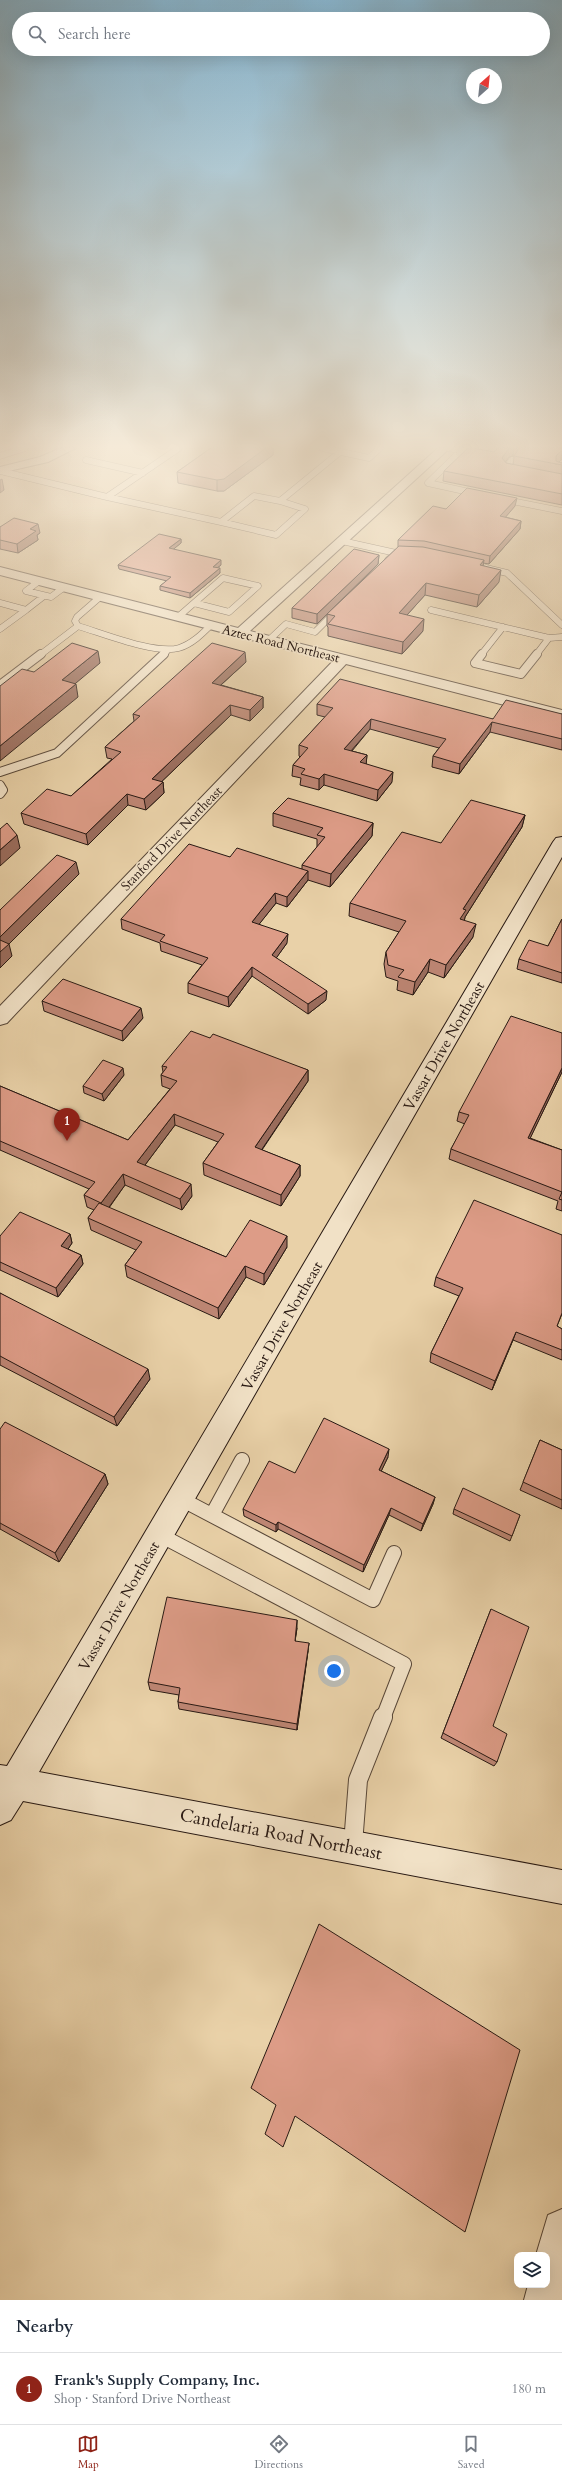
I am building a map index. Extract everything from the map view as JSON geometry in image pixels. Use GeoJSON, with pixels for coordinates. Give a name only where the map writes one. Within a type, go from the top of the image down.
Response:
{"type":"FeatureCollection","features":[{"type":"Feature","properties":{"kind":"street"},"geometry":{"type":"LineString","coordinates":[[240,633],[326,555]]}},
{"type":"Feature","properties":{"kind":"street","name":"Aztec Road Northeast"},"geometry":{"type":"LineString","coordinates":[[0,571],[562,715]]}},
{"type":"Feature","properties":{"kind":"street","name":"Stanford Drive Northeast"},"geometry":{"type":"LineString","coordinates":[[0,1018],[343,659]]}},
{"type":"Feature","properties":{"kind":"street","name":"Vassar Drive Northeast"},"geometry":{"type":"LineString","coordinates":[[5,1791],[58,1713],[562,842]]}},
{"type":"Feature","properties":{"kind":"street","name":"Candelaria Road Northeast"},"geometry":{"type":"LineString","coordinates":[[5,1791],[352,1848],[562,1887]]}},
{"type":"Feature","properties":{"kind":"street"},"geometry":{"type":"LineString","coordinates":[[544,2300],[562,2229]]}},
{"type":"Feature","properties":{"kind":"lane"},"geometry":{"type":"LineString","coordinates":[[385,564],[396,555]]}},
{"type":"Feature","properties":{"kind":"lane"},"geometry":{"type":"LineString","coordinates":[[476,566],[506,573],[562,625]]}},
{"type":"Feature","properties":{"kind":"lane"},"geometry":{"type":"LineString","coordinates":[[178,617],[194,603],[223,578],[258,586],[229,612],[194,603]]}},
{"type":"Feature","properties":{"kind":"lane"},"geometry":{"type":"LineString","coordinates":[[39,581],[26,591],[51,597],[63,588]]}},
{"type":"Feature","properties":{"kind":"lane"},"geometry":{"type":"LineString","coordinates":[[0,629],[44,596]]}},
{"type":"Feature","properties":{"kind":"lane"},"geometry":{"type":"LineString","coordinates":[[100,597],[77,617],[75,621],[78,626],[167,651],[184,648],[211,625]]}},
{"type":"Feature","properties":{"kind":"lane"},"geometry":{"type":"LineString","coordinates":[[0,603],[26,610]]}},
{"type":"Feature","properties":{"kind":"lane"},"geometry":{"type":"LineString","coordinates":[[269,640],[286,624],[315,632],[342,606]]}},
{"type":"Feature","properties":{"kind":"lane"},"geometry":{"type":"LineString","coordinates":[[431,610],[549,638],[562,637]]}},
{"type":"Feature","properties":{"kind":"lane"},"geometry":{"type":"LineString","coordinates":[[0,685],[78,626]]}},
{"type":"Feature","properties":{"kind":"lane"},"geometry":{"type":"LineString","coordinates":[[503,627],[475,663],[521,674],[549,638]]}},
{"type":"Feature","properties":{"kind":"lane"},"geometry":{"type":"LineString","coordinates":[[0,772],[57,754],[167,651]]}},
{"type":"Feature","properties":{"kind":"lane"},"geometry":{"type":"LineString","coordinates":[[0,785],[3,790],[0,794]]}},
{"type":"Feature","properties":{"kind":"lane"},"geometry":{"type":"LineString","coordinates":[[212,1515],[242,1460]]}},
{"type":"Feature","properties":{"kind":"lane"},"geometry":{"type":"LineString","coordinates":[[181,1499],[373,1600],[394,1553]]}},
{"type":"Feature","properties":{"kind":"lane"},"geometry":{"type":"LineString","coordinates":[[160,1535],[404,1664],[358,1780],[352,1848]]}},
{"type":"Feature","properties":{"kind":"building"},"geometry":{"type":"Polygon","coordinates":[[[131,555],[201,555],[221,560],[213,567],[220,568],[190,593],[160,586],[171,577],[118,565],[131,555]]]}},
{"type":"Feature","properties":{"kind":"building"},"geometry":{"type":"Polygon","coordinates":[[[347,555],[379,555],[317,614],[292,608],[347,555]]]}},
{"type":"Feature","properties":{"kind":"building"},"geometry":{"type":"Polygon","coordinates":[[[389,555],[462,555],[484,560],[480,565],[501,570],[479,595],[426,583],[399,613],[424,619],[403,642],[328,624],[335,616],[327,614],[389,555]]]}},
{"type":"Feature","properties":{"kind":"building"},"geometry":{"type":"Polygon","coordinates":[[[72,643],[98,651],[62,680],[76,684],[0,746],[0,686],[22,669],[34,672],[72,643]]]}},
{"type":"Feature","properties":{"kind":"building"},"geometry":{"type":"Polygon","coordinates":[[[212,643],[245,652],[212,683],[263,697],[250,710],[230,705],[152,779],[163,782],[144,799],[127,794],[86,834],[21,813],[47,789],[71,796],[121,752],[105,747],[140,716],[133,714],[212,643]]]}},
{"type":"Feature","properties":{"kind":"building"},"geometry":{"type":"Polygon","coordinates":[[[340,679],[493,719],[506,700],[562,714],[562,739],[492,722],[460,764],[433,756],[446,739],[371,719],[344,749],[367,755],[360,762],[393,772],[378,790],[324,774],[319,779],[301,774],[305,769],[293,765],[308,748],[299,745],[333,708],[317,704],[340,679]]]}},
{"type":"Feature","properties":{"kind":"building"},"geometry":{"type":"Polygon","coordinates":[[[288,798],[373,823],[331,874],[302,865],[325,837],[317,835],[323,828],[273,813],[288,798]]]}},
{"type":"Feature","properties":{"kind":"building"},"geometry":{"type":"Polygon","coordinates":[[[471,800],[525,815],[463,909],[466,910],[460,919],[476,924],[446,965],[430,959],[415,982],[398,977],[404,970],[388,965],[386,952],[406,921],[350,903],[402,832],[441,843],[471,800]]]}},
{"type":"Feature","properties":{"kind":"building"},"geometry":{"type":"Polygon","coordinates":[[[7,823],[17,835],[0,850],[0,829],[7,823]]]}},
{"type":"Feature","properties":{"kind":"building"},"geometry":{"type":"Polygon","coordinates":[[[189,844],[230,857],[237,848],[308,871],[287,897],[275,893],[252,922],[288,934],[272,955],[327,991],[308,1004],[252,967],[228,997],[188,983],[208,958],[160,941],[165,935],[121,919],[189,844]]]}},
{"type":"Feature","properties":{"kind":"building"},"geometry":{"type":"Polygon","coordinates":[[[57,855],[76,862],[0,937],[0,910],[57,855]]]}},
{"type":"Feature","properties":{"kind":"building"},"geometry":{"type":"Polygon","coordinates":[[[562,919],[562,973],[519,959],[529,940],[548,946],[562,919]]]}},
{"type":"Feature","properties":{"kind":"building"},"geometry":{"type":"Polygon","coordinates":[[[0,940],[9,944],[0,952],[0,940]]]}},
{"type":"Feature","properties":{"kind":"building"},"geometry":{"type":"Polygon","coordinates":[[[63,979],[141,1008],[122,1031],[42,1001],[63,979]]]}},
{"type":"Feature","properties":{"kind":"building"},"geometry":{"type":"Polygon","coordinates":[[[511,1016],[562,1033],[562,1068],[528,1138],[562,1150],[562,1192],[451,1149],[469,1115],[459,1112],[511,1016]]]}},
{"type":"Feature","properties":{"kind":"building"},"geometry":{"type":"Polygon","coordinates":[[[191,1031],[210,1038],[213,1034],[308,1070],[255,1147],[300,1165],[281,1195],[203,1163],[224,1134],[174,1114],[137,1162],[191,1184],[180,1199],[123,1174],[101,1203],[84,1195],[95,1182],[0,1141],[0,1086],[128,1140],[177,1081],[161,1075],[167,1067],[162,1066],[191,1031]]]}},
{"type":"Feature","properties":{"kind":"building"},"geometry":{"type":"Polygon","coordinates":[[[103,1060],[123,1068],[102,1094],[83,1086],[103,1060]]]}},
{"type":"Feature","properties":{"kind":"building"},"geometry":{"type":"Polygon","coordinates":[[[562,1192],[562,1200],[559,1199],[562,1192]]]}},
{"type":"Feature","properties":{"kind":"building"},"geometry":{"type":"Polygon","coordinates":[[[474,1200],[562,1235],[562,1313],[557,1326],[562,1329],[562,1350],[516,1332],[495,1381],[431,1353],[463,1288],[436,1277],[474,1200]]]}},
{"type":"Feature","properties":{"kind":"building"},"geometry":{"type":"Polygon","coordinates":[[[99,1203],[226,1257],[250,1220],[287,1236],[264,1274],[245,1266],[218,1308],[125,1265],[142,1242],[88,1218],[99,1203]]]}},
{"type":"Feature","properties":{"kind":"building"},"geometry":{"type":"Polygon","coordinates":[[[20,1212],[70,1234],[61,1246],[81,1255],[56,1288],[0,1262],[0,1236],[20,1212]]]}},
{"type":"Feature","properties":{"kind":"building"},"geometry":{"type":"Polygon","coordinates":[[[0,1293],[148,1369],[114,1417],[0,1356],[0,1293]]]}},
{"type":"Feature","properties":{"kind":"building"},"geometry":{"type":"Polygon","coordinates":[[[324,1418],[389,1449],[379,1470],[435,1497],[423,1524],[391,1508],[364,1565],[278,1522],[276,1525],[243,1509],[269,1461],[295,1473],[324,1418]]]}},
{"type":"Feature","properties":{"kind":"building"},"geometry":{"type":"Polygon","coordinates":[[[5,1422],[105,1474],[55,1553],[0,1523],[0,1429],[5,1422]]]}},
{"type":"Feature","properties":{"kind":"building"},"geometry":{"type":"Polygon","coordinates":[[[540,1440],[562,1450],[562,1500],[523,1482],[540,1440]]]}},
{"type":"Feature","properties":{"kind":"building"},"geometry":{"type":"Polygon","coordinates":[[[463,1488],[520,1515],[512,1536],[454,1509],[463,1488]]]}},
{"type":"Feature","properties":{"kind":"building"},"geometry":{"type":"Polygon","coordinates":[[[167,1597],[297,1620],[295,1641],[309,1643],[297,1724],[178,1702],[180,1688],[148,1682],[167,1597]]]}},
{"type":"Feature","properties":{"kind":"building"},"geometry":{"type":"Polygon","coordinates":[[[491,1609],[529,1627],[493,1726],[507,1734],[497,1762],[443,1733],[491,1609]]]}},
{"type":"Feature","properties":{"kind":"building"},"geometry":{"type":"Polygon","coordinates":[[[319,1924],[520,2050],[465,2232],[295,2116],[283,2147],[265,2134],[276,2105],[251,2088],[319,1924]]]}},
{"type":"Feature","properties":{"kind":"place","name":"Frank's Supply Company, Inc."},"geometry":{"type":"Point","coordinates":[67,1141]}}]}
